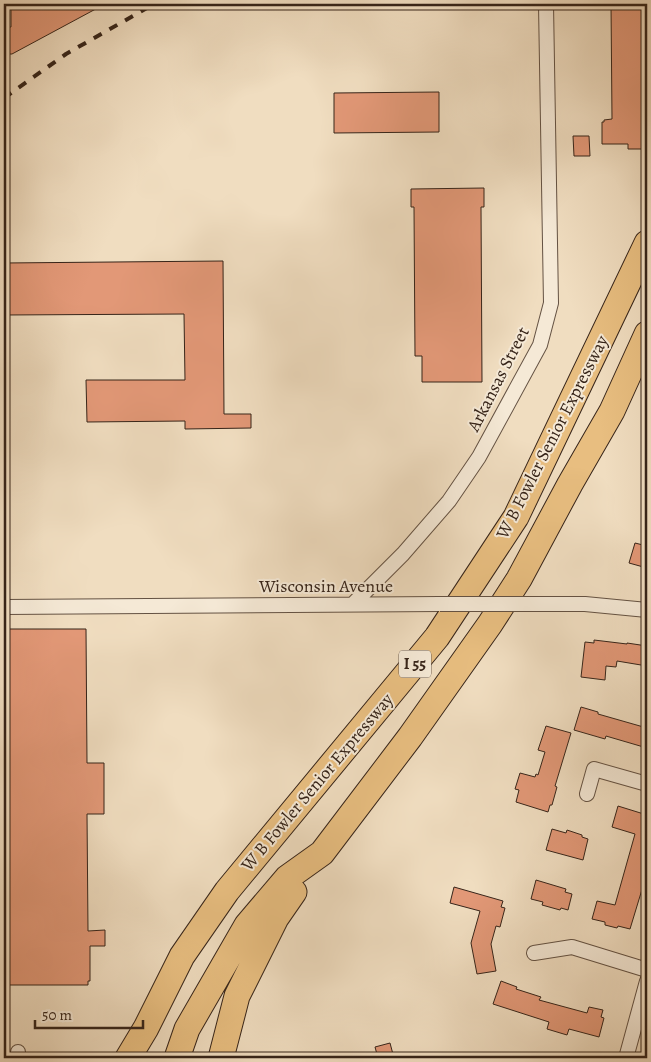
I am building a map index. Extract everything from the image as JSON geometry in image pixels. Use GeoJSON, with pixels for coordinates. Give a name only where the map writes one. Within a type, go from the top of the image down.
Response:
{"type":"FeatureCollection","features":[{"type":"Feature","properties":{"kind":"highway","name":"W B Fowler Senior Expressway"},"geometry":{"type":"LineString","coordinates":[[130,1056],[182,956],[227,891],[437,637],[516,517],[647,243]]}},
{"type":"Feature","properties":{"kind":"highway","name":"W B Fowler Senior Expressway"},"geometry":{"type":"LineString","coordinates":[[177,1058],[187,1029],[247,925],[287,878],[322,854],[410,737],[490,624],[519,579],[570,484],[612,412],[647,334]]}},
{"type":"Feature","properties":{"kind":"highway"},"geometry":{"type":"LineString","coordinates":[[220,1058],[237,996],[276,918],[322,854]]}},
{"type":"Feature","properties":{"kind":"street","name":"Arkansas Street"},"geometry":{"type":"LineString","coordinates":[[353,604],[403,554],[449,501],[479,457],[540,345],[551,303],[546,4]]}},
{"type":"Feature","properties":{"kind":"street","name":"Wisconsin Avenue"},"geometry":{"type":"LineString","coordinates":[[4,607],[585,604],[647,610]]}},
{"type":"Feature","properties":{"kind":"street"},"geometry":{"type":"LineString","coordinates":[[587,794],[594,770],[647,784]]}},
{"type":"Feature","properties":{"kind":"street"},"geometry":{"type":"LineString","coordinates":[[534,953],[572,947],[647,970]]}},
{"type":"Feature","properties":{"kind":"street"},"geometry":{"type":"LineString","coordinates":[[626,1058],[647,981]]}},
{"type":"Feature","properties":{"kind":"building"},"geometry":{"type":"Polygon","coordinates":[[[11,4],[105,4],[12,54],[4,54],[4,27],[11,27],[11,4]]]}},
{"type":"Feature","properties":{"kind":"building"},"geometry":{"type":"Polygon","coordinates":[[[611,4],[647,4],[647,149],[628,149],[628,144],[602,144],[602,122],[612,119],[611,4]]]}},
{"type":"Feature","properties":{"kind":"building"},"geometry":{"type":"Polygon","coordinates":[[[439,92],[439,132],[334,133],[334,93],[439,92]]]}},
{"type":"Feature","properties":{"kind":"building"},"geometry":{"type":"Polygon","coordinates":[[[573,136],[589,136],[590,156],[574,156],[573,136]]]}},
{"type":"Feature","properties":{"kind":"building"},"geometry":{"type":"Polygon","coordinates":[[[484,188],[484,207],[481,207],[482,382],[422,382],[422,356],[415,356],[414,207],[411,207],[411,189],[484,188]]]}},
{"type":"Feature","properties":{"kind":"building"},"geometry":{"type":"Polygon","coordinates":[[[223,261],[224,414],[251,414],[251,428],[185,429],[185,421],[87,422],[86,380],[185,380],[184,314],[4,315],[4,263],[223,261]]]}},
{"type":"Feature","properties":{"kind":"building"},"geometry":{"type":"Polygon","coordinates":[[[635,543],[647,546],[647,568],[629,563],[635,543]]]}},
{"type":"Feature","properties":{"kind":"building"},"geometry":{"type":"Polygon","coordinates":[[[4,629],[86,629],[87,763],[104,763],[104,814],[87,814],[88,931],[105,930],[105,946],[90,946],[90,981],[88,981],[88,985],[4,985],[4,629]]]}},
{"type":"Feature","properties":{"kind":"building"},"geometry":{"type":"Polygon","coordinates":[[[594,640],[647,646],[647,666],[617,661],[616,667],[606,666],[605,680],[581,677],[585,642],[594,643],[594,640]]]}},
{"type":"Feature","properties":{"kind":"building"},"geometry":{"type":"Polygon","coordinates":[[[581,707],[598,712],[598,714],[647,728],[647,748],[606,736],[605,739],[574,730],[581,707]]]}},
{"type":"Feature","properties":{"kind":"building"},"geometry":{"type":"Polygon","coordinates":[[[546,726],[571,733],[555,786],[557,787],[552,805],[550,805],[548,812],[516,802],[519,790],[515,789],[520,773],[535,777],[536,774],[538,775],[545,752],[538,750],[546,726]]]}},
{"type":"Feature","properties":{"kind":"building"},"geometry":{"type":"Polygon","coordinates":[[[618,806],[647,815],[647,873],[630,929],[605,925],[605,922],[592,919],[597,901],[615,905],[635,834],[612,827],[618,806]]]}},
{"type":"Feature","properties":{"kind":"building"},"geometry":{"type":"Polygon","coordinates":[[[552,829],[566,833],[567,830],[588,839],[583,860],[546,850],[552,829]]]}},
{"type":"Feature","properties":{"kind":"building"},"geometry":{"type":"Polygon","coordinates":[[[536,880],[566,889],[565,892],[572,894],[568,910],[561,908],[560,910],[542,905],[543,902],[531,899],[536,880]]]}},
{"type":"Feature","properties":{"kind":"building"},"geometry":{"type":"Polygon","coordinates":[[[454,887],[503,901],[501,907],[505,908],[500,927],[496,926],[491,944],[496,971],[477,974],[471,943],[480,911],[450,903],[454,887]]]}},
{"type":"Feature","properties":{"kind":"building"},"geometry":{"type":"Polygon","coordinates":[[[501,981],[517,987],[516,989],[541,997],[539,1000],[587,1013],[589,1007],[603,1010],[601,1017],[604,1018],[599,1037],[569,1029],[567,1035],[547,1029],[549,1022],[493,1004],[501,981]]]}},
{"type":"Feature","properties":{"kind":"building"},"geometry":{"type":"Polygon","coordinates":[[[390,1043],[394,1058],[378,1058],[375,1047],[390,1043]]]}},
{"type":"Feature","properties":{"kind":"railway"},"geometry":{"type":"LineString","coordinates":[[4,98],[66,54],[154,4]]}}]}
